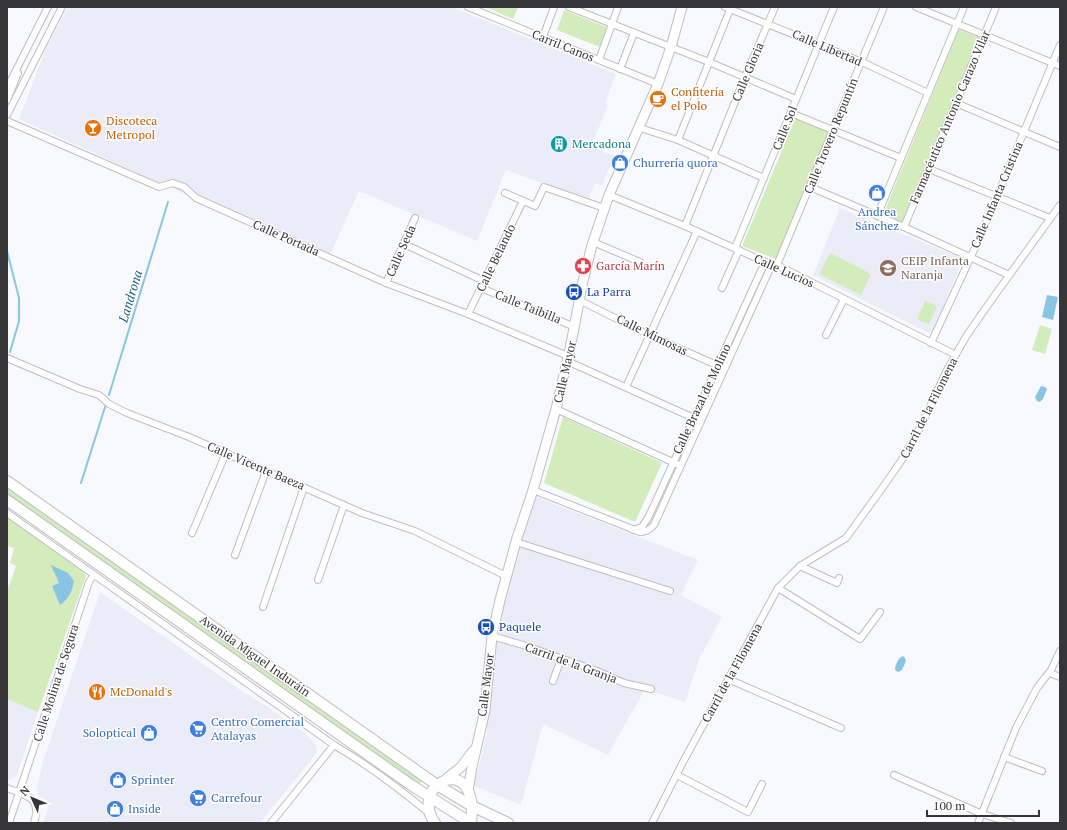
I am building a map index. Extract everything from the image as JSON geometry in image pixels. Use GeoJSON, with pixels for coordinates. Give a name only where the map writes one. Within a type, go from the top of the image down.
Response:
{"type":"FeatureCollection","features":[{"type":"Feature","properties":{"kind":"main road","name":"Calle Mayor"},"geometry":{"type":"LineString","coordinates":[[468,791],[476,745],[485,710],[492,636],[506,576],[556,409],[593,242],[609,195],[640,128],[658,84],[682,7]]}},
{"type":"Feature","properties":{"kind":"main road","name":"Avenida Miguel Induráin"},"geometry":{"type":"LineString","coordinates":[[7,481],[437,785],[472,806],[508,823]]}},
{"type":"Feature","properties":{"kind":"main road","name":"Avenida Miguel Induráin"},"geometry":{"type":"LineString","coordinates":[[7,500],[430,798],[471,823]]}},
{"type":"Feature","properties":{"kind":"main road","name":"Calle Mayor"},"geometry":{"type":"LineString","coordinates":[[446,779],[466,762],[476,745]]}},
{"type":"Feature","properties":{"kind":"main road"},"geometry":{"type":"LineString","coordinates":[[433,820],[428,805],[430,798],[437,785],[446,779],[455,779],[468,791],[472,806],[471,823]]}},
{"type":"Feature","properties":{"kind":"street"},"geometry":{"type":"LineString","coordinates":[[7,88],[48,7]]}},
{"type":"Feature","properties":{"kind":"street"},"geometry":{"type":"LineString","coordinates":[[7,115],[62,7]]}},
{"type":"Feature","properties":{"kind":"street","name":"Carril Canos"},"geometry":{"type":"LineString","coordinates":[[468,7],[658,84]]}},
{"type":"Feature","properties":{"kind":"street"},"geometry":{"type":"LineString","coordinates":[[543,38],[554,7]]}},
{"type":"Feature","properties":{"kind":"street"},"geometry":{"type":"LineString","coordinates":[[569,7],[709,62],[796,99]]}},
{"type":"Feature","properties":{"kind":"street"},"geometry":{"type":"LineString","coordinates":[[598,60],[618,7]]}},
{"type":"Feature","properties":{"kind":"street","name":"Calle Gloria"},"geometry":{"type":"LineString","coordinates":[[685,226],[775,7]]}},
{"type":"Feature","properties":{"kind":"street","name":"Calle Sol"},"geometry":{"type":"LineString","coordinates":[[722,288],[764,178],[834,7]]}},
{"type":"Feature","properties":{"kind":"street","name":"Calle Trovero Repuntín"},"geometry":{"type":"LineString","coordinates":[[633,530],[644,532],[648,531],[654,525],[810,187],[884,7]]}},
{"type":"Feature","properties":{"kind":"street"},"geometry":{"type":"LineString","coordinates":[[916,7],[1060,66]]}},
{"type":"Feature","properties":{"kind":"street"},"geometry":{"type":"LineString","coordinates":[[877,216],[964,7]]}},
{"type":"Feature","properties":{"kind":"street","name":"Farmacéutico Antonio Carazo Vilar"},"geometry":{"type":"LineString","coordinates":[[904,227],[996,7]]}},
{"type":"Feature","properties":{"kind":"street"},"geometry":{"type":"LineString","coordinates":[[678,140],[729,8]]}},
{"type":"Feature","properties":{"kind":"street","name":"Calle Libertad"},"geometry":{"type":"LineString","coordinates":[[729,8],[862,62],[928,93]]}},
{"type":"Feature","properties":{"kind":"street"},"geometry":{"type":"LineString","coordinates":[[620,69],[634,33]]}},
{"type":"Feature","properties":{"kind":"street","name":"Calle Infanta Cristina"},"geometry":{"type":"LineString","coordinates":[[931,343],[997,196],[1060,45]]}},
{"type":"Feature","properties":{"kind":"street"},"geometry":{"type":"LineString","coordinates":[[7,100],[16,80],[23,58]]}},
{"type":"Feature","properties":{"kind":"street"},"geometry":{"type":"LineString","coordinates":[[956,103],[1060,147]]}},
{"type":"Feature","properties":{"kind":"street"},"geometry":{"type":"LineString","coordinates":[[791,113],[901,158]]}},
{"type":"Feature","properties":{"kind":"street","name":"Calle Portada"},"geometry":{"type":"LineString","coordinates":[[7,121],[158,188],[173,183],[184,187],[198,198],[386,283],[468,314],[568,359],[626,388],[701,421]]}},
{"type":"Feature","properties":{"kind":"street"},"geometry":{"type":"LineString","coordinates":[[640,128],[678,140],[764,178]]}},
{"type":"Feature","properties":{"kind":"street"},"geometry":{"type":"LineString","coordinates":[[928,169],[1050,218]]}},
{"type":"Feature","properties":{"kind":"street"},"geometry":{"type":"LineString","coordinates":[[505,193],[535,206],[544,186],[604,208]]}},
{"type":"Feature","properties":{"kind":"street"},"geometry":{"type":"LineString","coordinates":[[810,187],[904,227],[1009,275]]}},
{"type":"Feature","properties":{"kind":"street","name":"Calle Lucios"},"geometry":{"type":"LineString","coordinates":[[609,195],[775,265],[956,355]]}},
{"type":"Feature","properties":{"kind":"street","name":"Calle Belando"},"geometry":{"type":"LineString","coordinates":[[468,314],[523,201]]}},
{"type":"Feature","properties":{"kind":"street","name":"Carril de la Filomena"},"geometry":{"type":"LineString","coordinates":[[652,823],[778,588],[800,566],[846,538],[883,488],[901,461],[922,424],[947,370],[967,335],[1060,205]]}},
{"type":"Feature","properties":{"kind":"street","name":"Calle Seda"},"geometry":{"type":"LineString","coordinates":[[386,283],[415,218]]}},
{"type":"Feature","properties":{"kind":"street"},"geometry":{"type":"LineString","coordinates":[[626,388],[697,231]]}},
{"type":"Feature","properties":{"kind":"street"},"geometry":{"type":"LineString","coordinates":[[593,242],[640,262]]}},
{"type":"Feature","properties":{"kind":"street","name":"Calle Taibilla"},"geometry":{"type":"LineString","coordinates":[[404,244],[484,281]]}},
{"type":"Feature","properties":{"kind":"street","name":"Calle Brazal de Molino"},"geometry":{"type":"LineString","coordinates":[[633,530],[642,527],[645,524],[765,262]]}},
{"type":"Feature","properties":{"kind":"street","name":"Calle Taibilla"},"geometry":{"type":"LineString","coordinates":[[481,288],[575,327]]}},
{"type":"Feature","properties":{"kind":"street"},"geometry":{"type":"LineString","coordinates":[[826,335],[844,299]]}},
{"type":"Feature","properties":{"kind":"street","name":"Calle Mimosas"},"geometry":{"type":"LineString","coordinates":[[579,300],[650,335],[725,369]]}},
{"type":"Feature","properties":{"kind":"street","name":"Calle Vicente Baeza"},"geometry":{"type":"LineString","coordinates":[[7,358],[80,389],[99,395],[109,404],[126,413],[189,437],[362,513],[414,531],[506,576]]}},
{"type":"Feature","properties":{"kind":"street"},"geometry":{"type":"LineString","coordinates":[[556,409],[681,466]]}},
{"type":"Feature","properties":{"kind":"street"},"geometry":{"type":"LineString","coordinates":[[192,533],[226,453]]}},
{"type":"Feature","properties":{"kind":"street"},"geometry":{"type":"LineString","coordinates":[[235,555],[266,471]]}},
{"type":"Feature","properties":{"kind":"street"},"geometry":{"type":"LineString","coordinates":[[263,607],[304,487]]}},
{"type":"Feature","properties":{"kind":"street"},"geometry":{"type":"LineString","coordinates":[[533,490],[633,530]]}},
{"type":"Feature","properties":{"kind":"street"},"geometry":{"type":"LineString","coordinates":[[318,580],[344,504]]}},
{"type":"Feature","properties":{"kind":"street"},"geometry":{"type":"LineString","coordinates":[[7,513],[374,772],[433,820]]}},
{"type":"Feature","properties":{"kind":"street"},"geometry":{"type":"LineString","coordinates":[[516,542],[670,592]]}},
{"type":"Feature","properties":{"kind":"street"},"geometry":{"type":"LineString","coordinates":[[800,566],[837,583],[840,578]]}},
{"type":"Feature","properties":{"kind":"street","name":"Calle Molina de Segura"},"geometry":{"type":"LineString","coordinates":[[9,823],[89,582],[94,575]]}},
{"type":"Feature","properties":{"kind":"street"},"geometry":{"type":"LineString","coordinates":[[778,588],[860,638],[880,612]]}},
{"type":"Feature","properties":{"kind":"street","name":"Carril de la Granja"},"geometry":{"type":"LineString","coordinates":[[492,636],[597,671],[624,683],[650,689]]}},
{"type":"Feature","properties":{"kind":"street"},"geometry":{"type":"LineString","coordinates":[[978,823],[1016,728],[1037,688],[1050,673],[1060,651]]}},
{"type":"Feature","properties":{"kind":"street"},"geometry":{"type":"LineString","coordinates":[[553,681],[561,659]]}},
{"type":"Feature","properties":{"kind":"street"},"geometry":{"type":"LineString","coordinates":[[1050,673],[1060,677]]}},
{"type":"Feature","properties":{"kind":"street"},"geometry":{"type":"LineString","coordinates":[[728,679],[841,728]]}},
{"type":"Feature","properties":{"kind":"street"},"geometry":{"type":"LineString","coordinates":[[271,823],[334,745]]}},
{"type":"Feature","properties":{"kind":"street"},"geometry":{"type":"LineString","coordinates":[[1004,757],[1042,771]]}},
{"type":"Feature","properties":{"kind":"street"},"geometry":{"type":"LineString","coordinates":[[677,774],[748,812],[762,784]]}},
{"type":"Feature","properties":{"kind":"street"},"geometry":{"type":"LineString","coordinates":[[894,775],[982,814],[1012,823]]}},
{"type":"Feature","properties":{"kind":"street"},"geometry":{"type":"LineString","coordinates":[[7,789],[19,792],[29,797],[36,804],[37,812],[34,823]]}},
{"type":"Feature","properties":{"kind":"shaded area"},"geometry":{"type":"Polygon","coordinates":[[[68,7],[452,7],[616,74],[605,103],[608,105],[591,147],[614,156],[602,186],[595,183],[588,200],[506,170],[477,241],[359,191],[328,259],[19,119],[46,48],[68,7]]]}},
{"type":"Feature","properties":{"kind":"shaded area","name":"CEIP Infanta Naranja"},"geometry":{"type":"Polygon","coordinates":[[[840,208],[961,258],[962,261],[933,331],[929,333],[813,275],[840,208]]]}},
{"type":"Feature","properties":{"kind":"shaded area"},"geometry":{"type":"Polygon","coordinates":[[[531,495],[698,560],[681,595],[722,617],[700,657],[685,702],[645,689],[608,755],[543,724],[521,805],[474,786],[487,733],[487,694],[492,636],[531,495]]]}},
{"type":"Feature","properties":{"kind":"shaded area","name":"Centro Comercial Atalayas"},"geometry":{"type":"Polygon","coordinates":[[[100,592],[306,734],[316,745],[317,753],[260,823],[43,823],[48,808],[47,800],[39,797],[37,789],[42,764],[100,592]]]}},
{"type":"Feature","properties":{"kind":"shaded area"},"geometry":{"type":"Polygon","coordinates":[[[7,699],[38,712],[17,775],[10,780],[7,779],[7,699]]]}},
{"type":"Feature","properties":{"kind":"green space"},"geometry":{"type":"Polygon","coordinates":[[[486,7],[518,7],[513,19],[486,7]]]}},
{"type":"Feature","properties":{"kind":"green space"},"geometry":{"type":"Polygon","coordinates":[[[564,10],[608,28],[600,47],[557,30],[564,10]]]}},
{"type":"Feature","properties":{"kind":"green space"},"geometry":{"type":"Polygon","coordinates":[[[959,29],[979,37],[902,223],[883,215],[959,29]]]}},
{"type":"Feature","properties":{"kind":"green space"},"geometry":{"type":"Polygon","coordinates":[[[796,117],[830,131],[776,259],[742,246],[796,117]]]}},
{"type":"Feature","properties":{"kind":"green space"},"geometry":{"type":"Polygon","coordinates":[[[830,253],[871,274],[861,295],[819,274],[830,253]]]}},
{"type":"Feature","properties":{"kind":"green space"},"geometry":{"type":"Polygon","coordinates":[[[925,301],[937,306],[929,324],[917,319],[925,301]]]}},
{"type":"Feature","properties":{"kind":"green space"},"geometry":{"type":"Polygon","coordinates":[[[1040,325],[1052,329],[1045,354],[1032,350],[1040,325]]]}},
{"type":"Feature","properties":{"kind":"green space"},"geometry":{"type":"Polygon","coordinates":[[[563,417],[662,463],[635,522],[544,483],[563,417]]]}},
{"type":"Feature","properties":{"kind":"green space"},"geometry":{"type":"Polygon","coordinates":[[[7,488],[422,781],[419,785],[7,494],[7,488]]]}},
{"type":"Feature","properties":{"kind":"green space"},"geometry":{"type":"Polygon","coordinates":[[[7,517],[81,569],[86,576],[38,712],[7,699],[7,591],[16,566],[10,563],[14,548],[7,546],[7,517]]]}},
{"type":"Feature","properties":{"kind":"water"},"geometry":{"type":"Polygon","coordinates":[[[1047,295],[1058,297],[1053,320],[1042,317],[1047,295]]]}},
{"type":"Feature","properties":{"kind":"water"},"geometry":{"type":"Polygon","coordinates":[[[1041,386],[1047,389],[1043,399],[1040,402],[1037,401],[1035,397],[1041,386]]]}},
{"type":"Feature","properties":{"kind":"water"},"geometry":{"type":"Polygon","coordinates":[[[51,565],[68,573],[74,581],[70,594],[60,605],[52,586],[59,583],[51,565]]]}},
{"type":"Feature","properties":{"kind":"water"},"geometry":{"type":"Polygon","coordinates":[[[903,656],[906,661],[902,670],[898,672],[895,670],[896,666],[898,660],[903,656]]]}},
{"type":"Feature","properties":{"kind":"waterway","name":"Landrona"},"geometry":{"type":"LineString","coordinates":[[109,395],[168,202]]}},
{"type":"Feature","properties":{"kind":"waterway","name":"Landrona"},"geometry":{"type":"LineString","coordinates":[[7,251],[19,298],[19,321],[10,352]]}},
{"type":"Feature","properties":{"kind":"waterway","name":"Landrona"},"geometry":{"type":"LineString","coordinates":[[81,483],[106,404]]}},
{"type":"Feature","properties":{"kind":"place","name":"Confitería el Polo"},"geometry":{"type":"Point","coordinates":[658,99]}},
{"type":"Feature","properties":{"kind":"place","name":"Discoteca Metropol"},"geometry":{"type":"Point","coordinates":[93,128]}},
{"type":"Feature","properties":{"kind":"place","name":"Mercadona"},"geometry":{"type":"Point","coordinates":[559,144]}},
{"type":"Feature","properties":{"kind":"place","name":"Churrería quora"},"geometry":{"type":"Point","coordinates":[620,163]}},
{"type":"Feature","properties":{"kind":"place","name":"Andrea Sánchez"},"geometry":{"type":"Point","coordinates":[877,193]}},
{"type":"Feature","properties":{"kind":"place","name":"García Marín"},"geometry":{"type":"Point","coordinates":[583,266]}},
{"type":"Feature","properties":{"kind":"place","name":"CEIP Infanta Naranja"},"geometry":{"type":"Point","coordinates":[888,268]}},
{"type":"Feature","properties":{"kind":"place","name":"La Parra"},"geometry":{"type":"Point","coordinates":[574,292]}},
{"type":"Feature","properties":{"kind":"place","name":"Paquele"},"geometry":{"type":"Point","coordinates":[486,627]}},
{"type":"Feature","properties":{"kind":"place","name":"McDonald's"},"geometry":{"type":"Point","coordinates":[97,692]}},
{"type":"Feature","properties":{"kind":"place","name":"Centro Comercial Atalayas"},"geometry":{"type":"Point","coordinates":[198,729]}},
{"type":"Feature","properties":{"kind":"place","name":"Soloptical"},"geometry":{"type":"Point","coordinates":[149,733]}},
{"type":"Feature","properties":{"kind":"place","name":"Sprinter"},"geometry":{"type":"Point","coordinates":[118,780]}},
{"type":"Feature","properties":{"kind":"place","name":"Carrefour"},"geometry":{"type":"Point","coordinates":[198,798]}},
{"type":"Feature","properties":{"kind":"place","name":"Inside"},"geometry":{"type":"Point","coordinates":[115,809]}}]}
